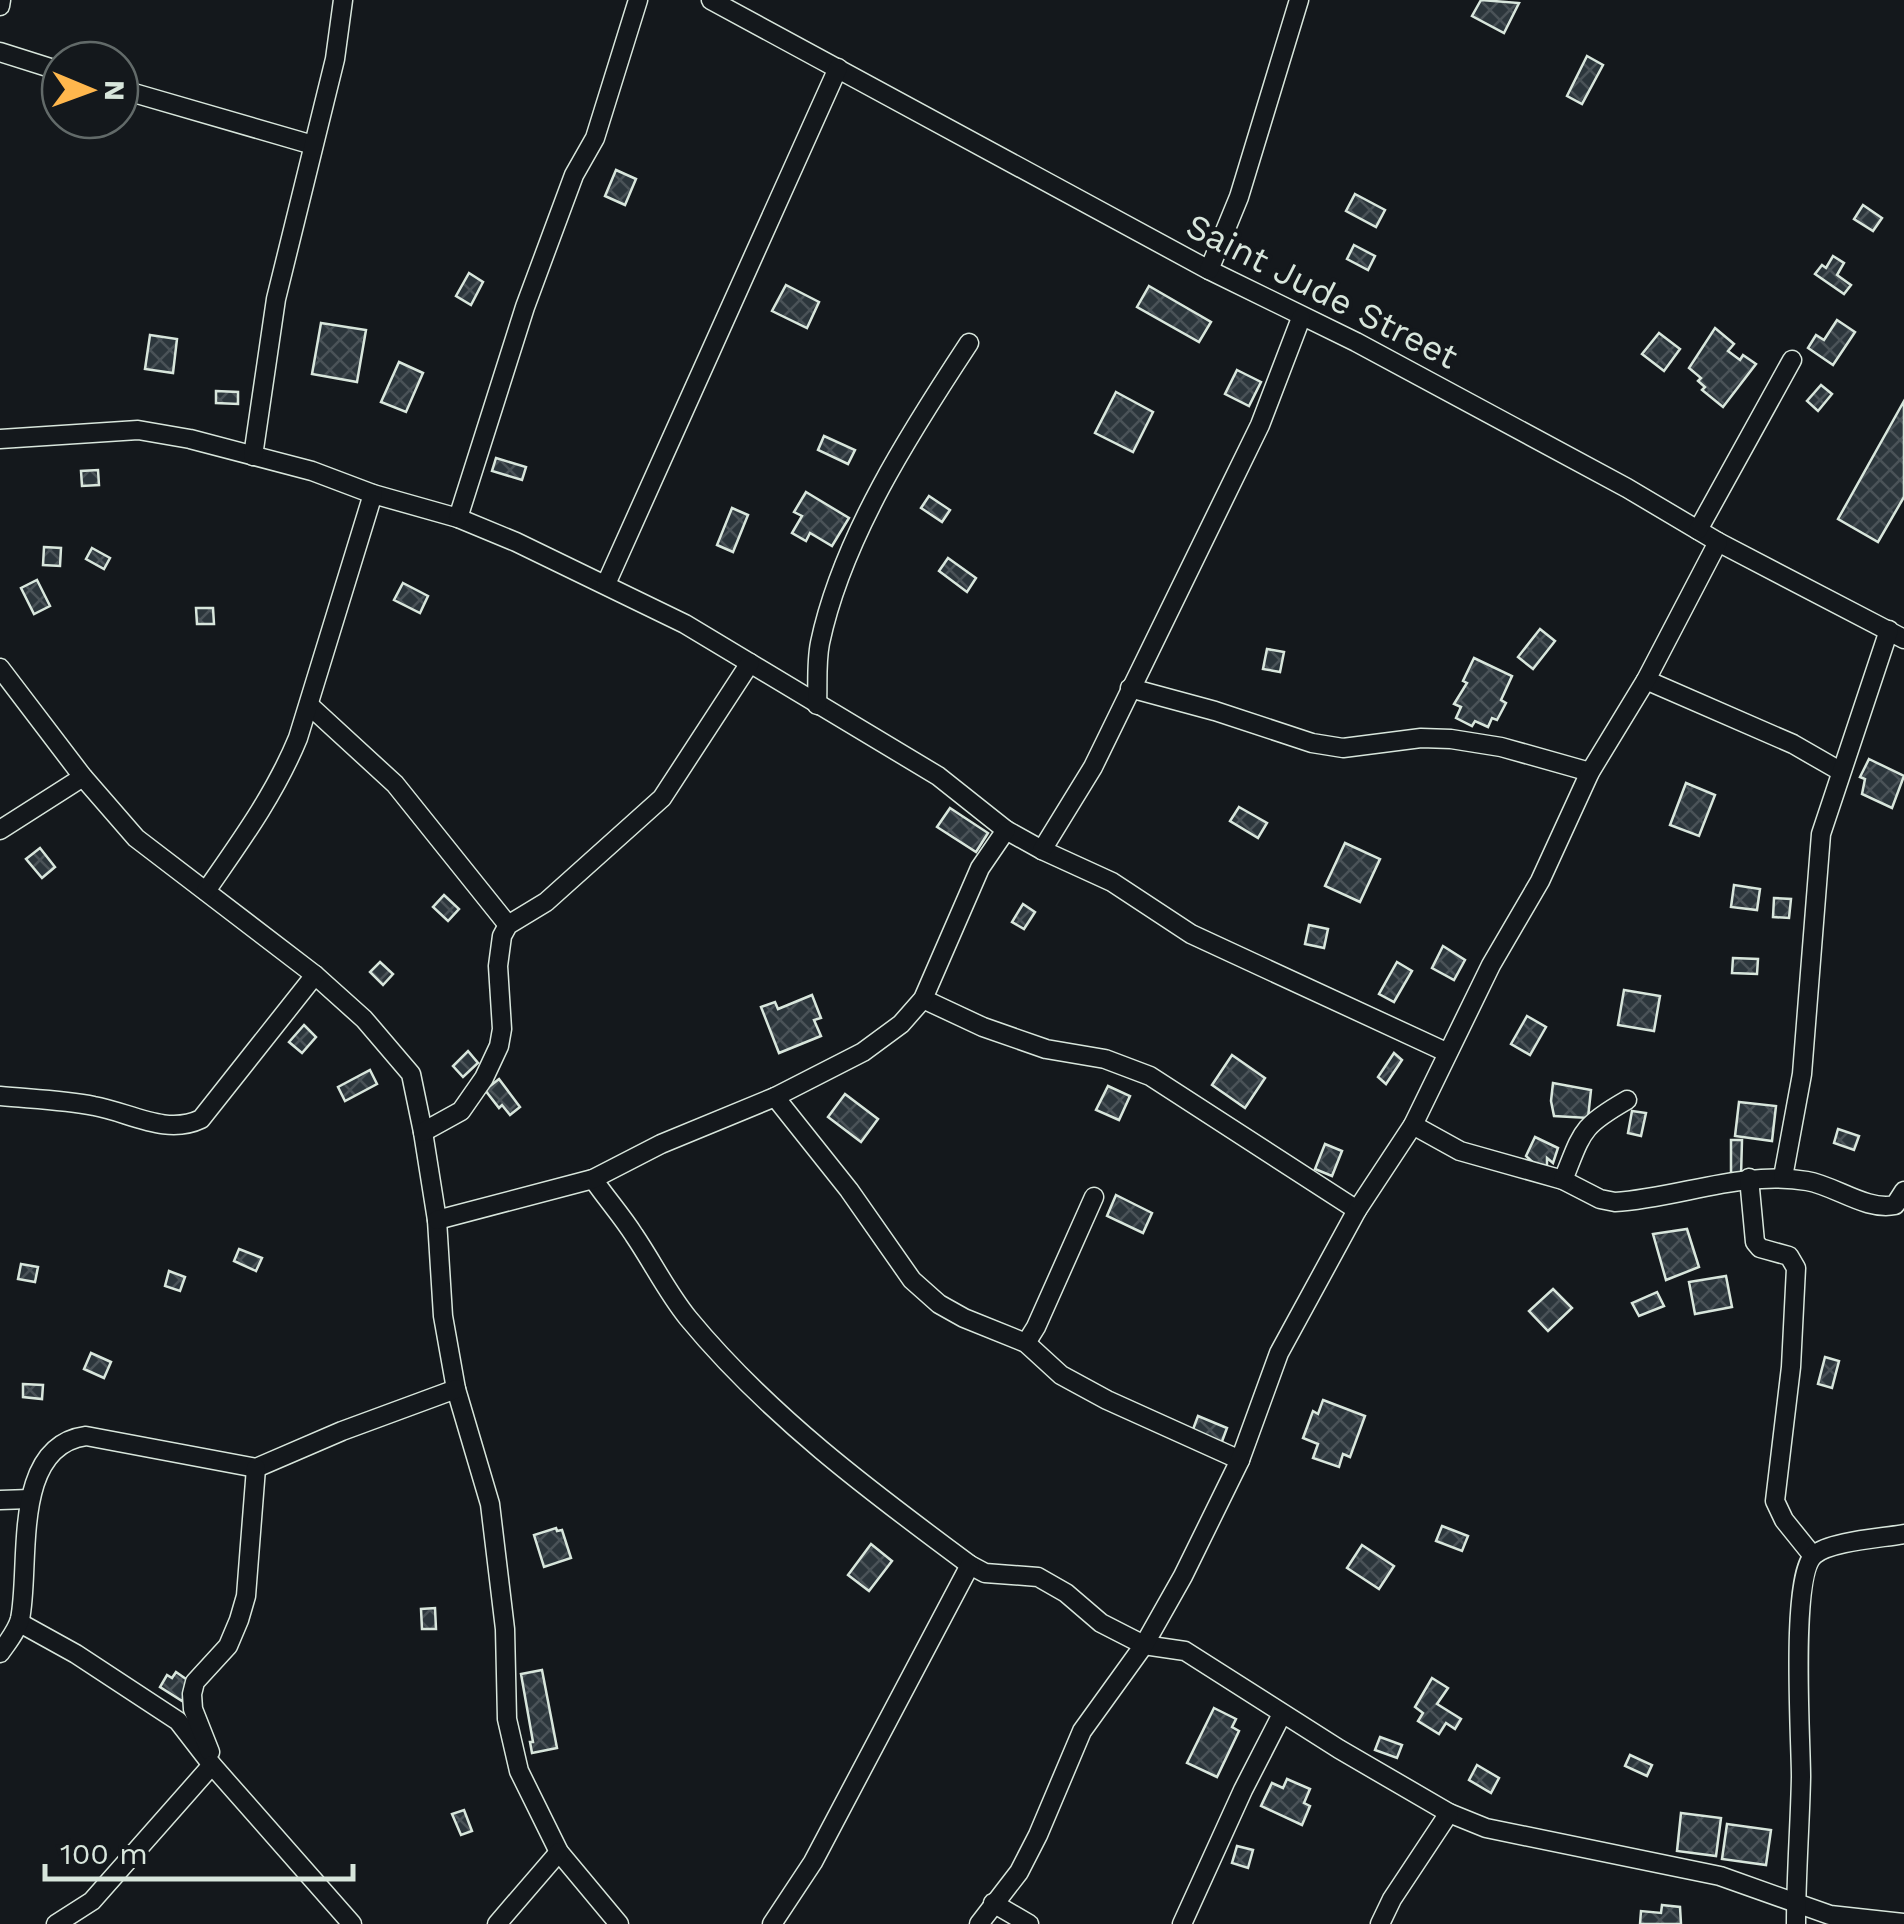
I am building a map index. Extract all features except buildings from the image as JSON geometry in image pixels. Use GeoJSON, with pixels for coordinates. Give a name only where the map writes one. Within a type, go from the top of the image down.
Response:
{"type":"FeatureCollection","features":[{"type":"Feature","properties":{"kind":"street"},"geometry":{"type":"LineString","coordinates":[[252,456],[276,299],[334,60],[344,0]]}},
{"type":"Feature","properties":{"kind":"street"},"geometry":{"type":"LineString","coordinates":[[458,518],[525,307],[574,176],[595,138],[638,0]]}},
{"type":"Feature","properties":{"kind":"street","name":"Saint Jude Street"},"geometry":{"type":"LineString","coordinates":[[711,0],[1209,270],[1356,342],[1718,542],[1896,634]]}},
{"type":"Feature","properties":{"kind":"street"},"geometry":{"type":"LineString","coordinates":[[1209,270],[1239,197],[1299,0]]}},
{"type":"Feature","properties":{"kind":"street"},"geometry":{"type":"LineString","coordinates":[[0,52],[40,65]]}},
{"type":"Feature","properties":{"kind":"street"},"geometry":{"type":"LineString","coordinates":[[606,584],[838,68]]}},
{"type":"Feature","properties":{"kind":"street"},"geometry":{"type":"LineString","coordinates":[[140,95],[312,145]]}},
{"type":"Feature","properties":{"kind":"street"},"geometry":{"type":"LineString","coordinates":[[1042,850],[1093,767],[1260,424],[1301,318]]}},
{"type":"Feature","properties":{"kind":"street"},"geometry":{"type":"LineString","coordinates":[[817,704],[818,648],[830,604],[898,453],[969,342]]}},
{"type":"Feature","properties":{"kind":"street"},"geometry":{"type":"LineString","coordinates":[[1698,530],[1792,360]]}},
{"type":"Feature","properties":{"kind":"street"},"geometry":{"type":"LineString","coordinates":[[0,439],[138,430],[190,439],[312,472],[458,518],[685,624],[938,776],[1006,830],[1112,882],[1191,934],[1446,1052]]}},
{"type":"Feature","properties":{"kind":"street"},"geometry":{"type":"LineString","coordinates":[[206,890],[286,766],[310,706],[373,494]]}},
{"type":"Feature","properties":{"kind":"street"},"geometry":{"type":"LineString","coordinates":[[979,1924],[1018,1872],[1038,1835],[1082,1730],[1144,1645],[1207,1530],[1240,1460],[1279,1353],[1357,1210],[1413,1124],[1446,1052],[1540,881],[1590,772],[1646,680],[1718,542]]}},
{"type":"Feature","properties":{"kind":"street"},"geometry":{"type":"LineString","coordinates":[[1783,1177],[1802,1074],[1820,834],[1840,772],[1896,634]]}},
{"type":"Feature","properties":{"kind":"street"},"geometry":{"type":"LineString","coordinates":[[424,1132],[461,1111],[484,1078],[499,1046],[502,1028],[498,966],[502,936],[508,925],[546,902],[662,798],[750,664]]}},
{"type":"Feature","properties":{"kind":"street"},"geometry":{"type":"LineString","coordinates":[[0,668],[136,838],[315,975],[364,1019],[410,1074],[424,1132],[443,1316],[456,1389],[490,1504],[506,1629],[507,1719],[519,1772],[559,1852],[619,1924]]}},
{"type":"Feature","properties":{"kind":"street"},"geometry":{"type":"LineString","coordinates":[[1646,680],[1793,744],[1840,772]]}},
{"type":"Feature","properties":{"kind":"street"},"geometry":{"type":"LineString","coordinates":[[1130,688],[1328,746],[1343,748],[1421,738],[1451,740],[1501,748],[1590,772]]}},
{"type":"Feature","properties":{"kind":"street"},"geometry":{"type":"LineString","coordinates":[[310,706],[395,784],[508,925]]}},
{"type":"Feature","properties":{"kind":"street"},"geometry":{"type":"LineString","coordinates":[[0,830],[83,776]]}},
{"type":"Feature","properties":{"kind":"street"},"geometry":{"type":"LineString","coordinates":[[436,1220],[593,1180],[661,1144],[775,1097],[863,1052],[901,1024],[923,999],[980,868],[1006,830]]}},
{"type":"Feature","properties":{"kind":"street"},"geometry":{"type":"LineString","coordinates":[[0,1096],[94,1106],[162,1125],[192,1124],[201,1120],[315,975]]}},
{"type":"Feature","properties":{"kind":"street"},"geometry":{"type":"LineString","coordinates":[[923,999],[983,1028],[1046,1049],[1105,1059],[1150,1076],[1357,1210]]}},
{"type":"Feature","properties":{"kind":"street"},"geometry":{"type":"LineString","coordinates":[[775,1097],[849,1190],[912,1280],[939,1304],[1026,1343],[1044,1362],[1077,1384],[1240,1460]]}},
{"type":"Feature","properties":{"kind":"street"},"geometry":{"type":"LineString","coordinates":[[1563,1180],[1581,1133],[1595,1118],[1627,1100]]}},
{"type":"Feature","properties":{"kind":"street"},"geometry":{"type":"LineString","coordinates":[[1413,1124],[1460,1151],[1563,1180],[1600,1199],[1616,1202],[1749,1178],[1783,1177],[1819,1183],[1886,1207],[1895,1205],[1904,1191]]}},
{"type":"Feature","properties":{"kind":"street"},"geometry":{"type":"LineString","coordinates":[[1749,1178],[1755,1242],[1760,1248],[1789,1256],[1796,1268],[1792,1367],[1776,1501],[1784,1520],[1813,1556]]}},
{"type":"Feature","properties":{"kind":"street"},"geometry":{"type":"LineString","coordinates":[[593,1180],[634,1234],[666,1290],[726,1360],[843,1468],[970,1565],[985,1573],[1038,1577],[1066,1593],[1100,1623],[1144,1645],[1185,1650],[1282,1714],[1449,1813],[1486,1828],[1720,1876],[1796,1915],[1904,1924]]}},
{"type":"Feature","properties":{"kind":"street"},"geometry":{"type":"LineString","coordinates":[[1026,1343],[1094,1197]]}},
{"type":"Feature","properties":{"kind":"street"},"geometry":{"type":"LineString","coordinates":[[0,1652],[20,1623],[30,1499],[56,1448],[72,1438],[86,1436],[256,1468],[456,1389]]}},
{"type":"Feature","properties":{"kind":"street"},"geometry":{"type":"LineString","coordinates":[[217,1772],[193,1709],[192,1694],[196,1682],[228,1646],[242,1608],[256,1468]]}},
{"type":"Feature","properties":{"kind":"street"},"geometry":{"type":"LineString","coordinates":[[0,1500],[30,1499]]}},
{"type":"Feature","properties":{"kind":"street"},"geometry":{"type":"LineString","coordinates":[[1796,1915],[1801,1774],[1800,1630],[1805,1570],[1813,1556],[1830,1548],[1904,1534]]}},
{"type":"Feature","properties":{"kind":"street"},"geometry":{"type":"LineString","coordinates":[[772,1924],[813,1862],[970,1565]]}},
{"type":"Feature","properties":{"kind":"street"},"geometry":{"type":"LineString","coordinates":[[20,1623],[76,1654],[178,1721],[217,1772],[352,1924]]}},
{"type":"Feature","properties":{"kind":"street"},"geometry":{"type":"LineString","coordinates":[[1182,1924],[1282,1714]]}},
{"type":"Feature","properties":{"kind":"street"},"geometry":{"type":"LineString","coordinates":[[56,1924],[92,1901],[217,1772]]}},
{"type":"Feature","properties":{"kind":"street"},"geometry":{"type":"LineString","coordinates":[[1380,1924],[1392,1898],[1449,1813]]}},
{"type":"Feature","properties":{"kind":"street"},"geometry":{"type":"LineString","coordinates":[[496,1924],[559,1852]]}},
{"type":"Feature","properties":{"kind":"street"},"geometry":{"type":"LineString","coordinates":[[993,1903],[1029,1924]]}}]}
